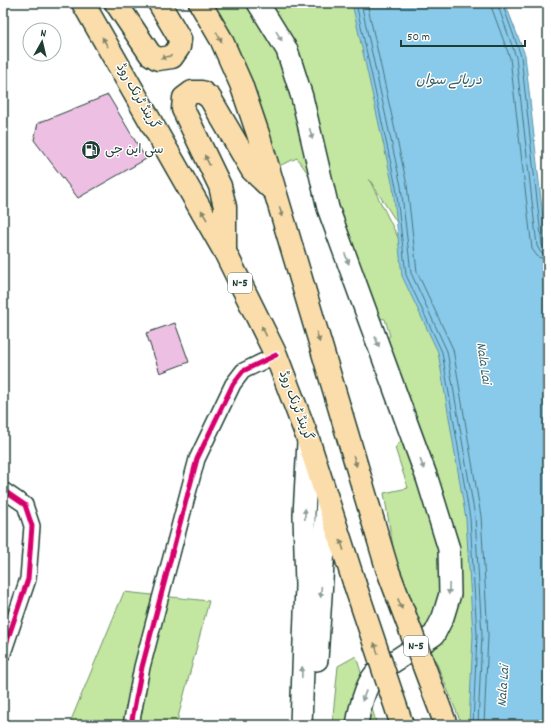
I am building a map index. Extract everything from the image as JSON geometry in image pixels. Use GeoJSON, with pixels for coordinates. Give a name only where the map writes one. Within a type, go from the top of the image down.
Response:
{"type":"FeatureCollection","features":[{"type":"Feature","properties":{"kind":"highway","name":"گرینڈ ٹرنک روڈ"},"geometry":{"type":"LineString","coordinates":[[84,3],[225,252],[276,355],[308,440],[402,725]]}},
{"type":"Feature","properties":{"kind":"highway"},"geometry":{"type":"LineString","coordinates":[[116,3],[150,54],[158,59],[172,57],[179,47],[180,39],[159,3]]}},
{"type":"Feature","properties":{"kind":"highway","name":"N-5"},"geometry":{"type":"LineString","coordinates":[[200,3],[221,39],[241,84],[258,134],[387,568],[446,725]]}},
{"type":"Feature","properties":{"kind":"highway"},"geometry":{"type":"LineString","coordinates":[[225,252],[225,207],[220,186],[183,109],[184,98],[192,92],[202,92],[210,98],[252,170],[275,192]]}},
{"type":"Feature","properties":{"kind":"main road"},"geometry":{"type":"LineString","coordinates":[[258,3],[287,50],[302,97],[328,208],[427,478],[450,549],[450,594],[443,617],[434,634],[375,674],[371,679],[359,709],[357,725]]}},
{"type":"Feature","properties":{"kind":"main road"},"geometry":{"type":"LineString","coordinates":[[301,725],[306,586],[304,515],[308,440]]}},
{"type":"Feature","properties":{"kind":"main road"},"geometry":{"type":"LineString","coordinates":[[314,725],[327,497]]}},
{"type":"Feature","properties":{"kind":"street"},"geometry":{"type":"LineString","coordinates":[[131,725],[142,667],[197,459],[233,384],[243,370],[276,355]]}},
{"type":"Feature","properties":{"kind":"street"},"geometry":{"type":"LineString","coordinates":[[3,490],[25,505],[32,526],[28,579],[3,654]]}},
{"type":"Feature","properties":{"kind":"green space"},"geometry":{"type":"Polygon","coordinates":[[[208,3],[391,3],[439,288],[369,179],[458,358],[548,725],[462,725],[396,565],[384,493],[408,488],[395,448],[415,425],[376,346],[390,336],[385,319],[376,318],[328,230],[309,175],[297,158],[274,168],[208,3]]]}},
{"type":"Feature","properties":{"kind":"green space"},"geometry":{"type":"Polygon","coordinates":[[[124,592],[209,601],[176,725],[69,725],[124,592]]]}},
{"type":"Feature","properties":{"kind":"green space"},"geometry":{"type":"Polygon","coordinates":[[[356,656],[377,725],[332,725],[338,666],[356,656]]]}},
{"type":"Feature","properties":{"kind":"water","name":"دریائے سواں"},"geometry":{"type":"Polygon","coordinates":[[[352,3],[505,3],[525,55],[548,263],[548,725],[469,725],[473,635],[466,519],[438,352],[402,276],[393,187],[352,3]]]}},
{"type":"Feature","properties":{"kind":"building","name":"سی این جی"},"geometry":{"type":"Polygon","coordinates":[[[108,95],[146,159],[78,198],[34,140],[38,123],[108,95]]]}},
{"type":"Feature","properties":{"kind":"building"},"geometry":{"type":"Polygon","coordinates":[[[175,323],[189,362],[160,373],[146,333],[175,323]]]}},
{"type":"Feature","properties":{"kind":"cycle path"},"geometry":{"type":"LineString","coordinates":[[131,725],[142,667],[197,459],[233,384],[243,371],[276,355]]}},
{"type":"Feature","properties":{"kind":"cycle path"},"geometry":{"type":"LineString","coordinates":[[3,490],[25,505],[32,526],[28,579],[3,653]]}},
{"type":"Feature","properties":{"kind":"place","name":"سی این جی"},"geometry":{"type":"Point","coordinates":[91,150]}},
{"type":"Feature","properties":{"kind":"water label","name":"Nala Lai"},"geometry":{"type":"Point","coordinates":[483,363]}},
{"type":"Feature","properties":{"kind":"water label","name":"Nala Lai"},"geometry":{"type":"Point","coordinates":[504,686]}}]}
